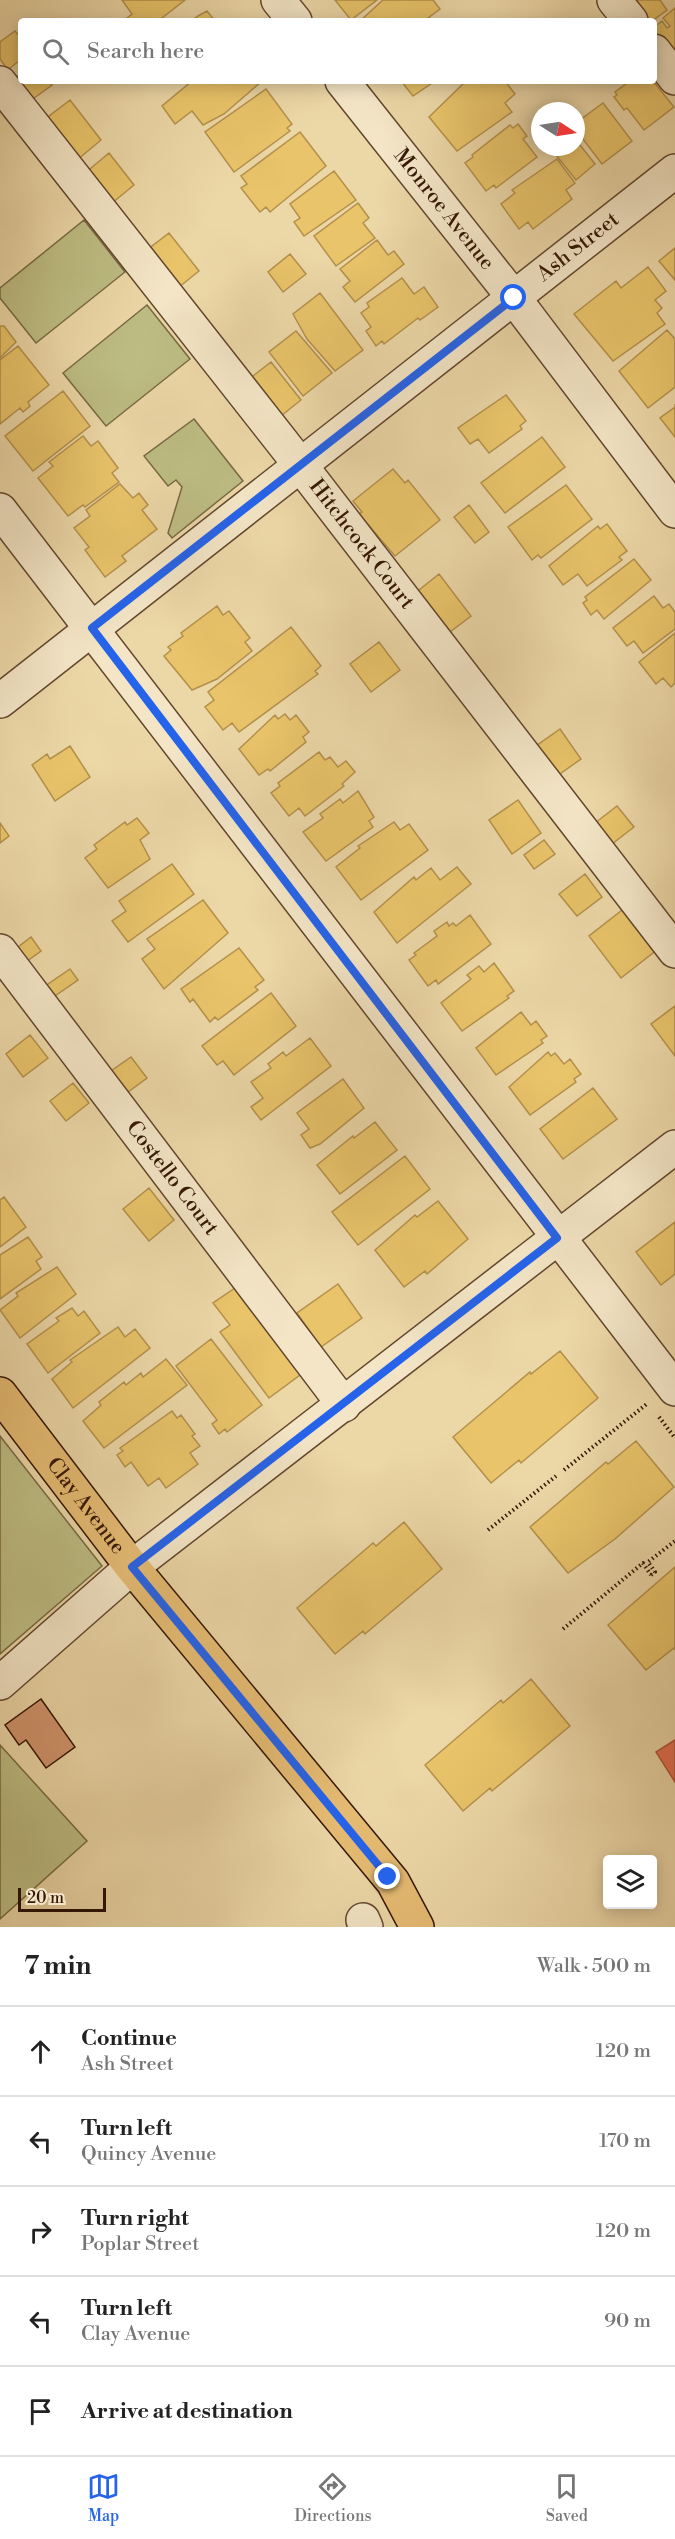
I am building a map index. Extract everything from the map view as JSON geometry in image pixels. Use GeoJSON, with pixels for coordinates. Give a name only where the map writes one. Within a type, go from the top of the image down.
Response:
{"type":"FeatureCollection","features":[{"type":"Feature","properties":{"kind":"main road","name":"Clay Avenue"},"geometry":{"type":"LineString","coordinates":[[0,1394],[132,1567],[393,1882],[417,1927]]}},
{"type":"Feature","properties":{"kind":"street"},"geometry":{"type":"LineString","coordinates":[[278,0],[293,18]]}},
{"type":"Feature","properties":{"kind":"street"},"geometry":{"type":"LineString","coordinates":[[614,0],[629,18]]}},
{"type":"Feature","properties":{"kind":"street"},"geometry":{"type":"LineString","coordinates":[[657,55],[675,78]]}},
{"type":"Feature","properties":{"kind":"street","name":"Hitchcock Court"},"geometry":{"type":"LineString","coordinates":[[0,83],[301,466],[675,951]]}},
{"type":"Feature","properties":{"kind":"street","name":"Monroe Avenue"},"geometry":{"type":"LineString","coordinates":[[344,84],[514,298],[675,511]]}},
{"type":"Feature","properties":{"kind":"street","name":"Ash Street"},"geometry":{"type":"LineString","coordinates":[[0,701],[675,171]]}},
{"type":"Feature","properties":{"kind":"street"},"geometry":{"type":"LineString","coordinates":[[0,510],[675,1389]]}},
{"type":"Feature","properties":{"kind":"street","name":"Costello Court"},"geometry":{"type":"LineString","coordinates":[[0,951],[344,1406]]}},
{"type":"Feature","properties":{"kind":"street"},"geometry":{"type":"LineString","coordinates":[[0,1683],[132,1567],[344,1406],[675,1147]]}},
{"type":"Feature","properties":{"kind":"path"},"geometry":{"type":"LineString","coordinates":[[564,1470],[648,1403],[675,1438]]}},
{"type":"Feature","properties":{"kind":"path"},"geometry":{"type":"LineString","coordinates":[[488,1530],[556,1476]]}},
{"type":"Feature","properties":{"kind":"path"},"geometry":{"type":"LineString","coordinates":[[563,1629],[643,1563],[651,1575],[655,1572],[648,1562],[675,1541]]}},
{"type":"Feature","properties":{"kind":"green space"},"geometry":{"type":"Polygon","coordinates":[[[84,220],[125,272],[36,343],[0,298],[0,288],[84,220]]]}},
{"type":"Feature","properties":{"kind":"green space"},"geometry":{"type":"Polygon","coordinates":[[[147,305],[190,359],[106,426],[63,373],[147,305]]]}},
{"type":"Feature","properties":{"kind":"green space"},"geometry":{"type":"Polygon","coordinates":[[[194,419],[243,481],[172,538],[168,533],[182,487],[176,480],[168,486],[144,456],[194,419]]]}},
{"type":"Feature","properties":{"kind":"green space"},"geometry":{"type":"Polygon","coordinates":[[[0,1436],[102,1566],[0,1654],[0,1436]]]}},
{"type":"Feature","properties":{"kind":"green space"},"geometry":{"type":"Polygon","coordinates":[[[0,1745],[87,1841],[0,1919],[0,1745]]]}},
{"type":"Feature","properties":{"kind":"building: Homes"},"geometry":{"type":"Polygon","coordinates":[[[122,0],[185,0],[162,18],[127,18],[132,14],[122,0]]]}},
{"type":"Feature","properties":{"kind":"building: Homes"},"geometry":{"type":"Polygon","coordinates":[[[335,0],[377,0],[354,18],[349,18],[335,0]]]}},
{"type":"Feature","properties":{"kind":"building: Homes"},"geometry":{"type":"Polygon","coordinates":[[[383,0],[433,0],[440,9],[428,18],[363,18],[383,0]]]}},
{"type":"Feature","properties":{"kind":"building: Homes"},"geometry":{"type":"Polygon","coordinates":[[[619,0],[660,0],[667,10],[656,18],[633,18],[619,0]]]}},
{"type":"Feature","properties":{"kind":"building: Homes"},"geometry":{"type":"Polygon","coordinates":[[[675,8],[675,67],[657,44],[657,25],[662,21],[667,28],[670,26],[663,18],[675,8]]]}},
{"type":"Feature","properties":{"kind":"building: Homes"},"geometry":{"type":"Polygon","coordinates":[[[207,11],[213,18],[195,18],[207,11]]]}},
{"type":"Feature","properties":{"kind":"building: Homes"},"geometry":{"type":"Polygon","coordinates":[[[15,31],[18,34],[18,62],[8,70],[0,59],[0,42],[15,31]]]}},
{"type":"Feature","properties":{"kind":"building: Homes"},"geometry":{"type":"Polygon","coordinates":[[[18,76],[18,84],[52,85],[30,101],[14,79],[18,76]]]}},
{"type":"Feature","properties":{"kind":"building: Homes"},"geometry":{"type":"Polygon","coordinates":[[[188,84],[259,84],[224,114],[203,125],[192,111],[175,124],[162,106],[188,84]]]}},
{"type":"Feature","properties":{"kind":"building: Homes"},"geometry":{"type":"Polygon","coordinates":[[[403,84],[431,84],[413,96],[403,84]]]}},
{"type":"Feature","properties":{"kind":"building: Homes"},"geometry":{"type":"Polygon","coordinates":[[[463,84],[507,84],[515,94],[505,103],[512,112],[457,151],[429,117],[463,84]]]}},
{"type":"Feature","properties":{"kind":"building: Homes"},"geometry":{"type":"Polygon","coordinates":[[[626,84],[655,84],[674,107],[644,130],[627,108],[624,110],[614,97],[617,95],[615,92],[626,84]]]}},
{"type":"Feature","properties":{"kind":"building: Homes"},"geometry":{"type":"Polygon","coordinates":[[[266,89],[292,124],[287,128],[290,131],[234,172],[205,132],[266,89]]]}},
{"type":"Feature","properties":{"kind":"building: Homes"},"geometry":{"type":"Polygon","coordinates":[[[70,100],[101,140],[76,161],[44,120],[70,100]]]}},
{"type":"Feature","properties":{"kind":"building: Homes"},"geometry":{"type":"Polygon","coordinates":[[[603,103],[632,141],[602,164],[585,142],[585,116],[603,103]]]}},
{"type":"Feature","properties":{"kind":"building: Homes"},"geometry":{"type":"Polygon","coordinates":[[[518,124],[527,136],[523,139],[531,149],[531,156],[537,157],[496,188],[494,185],[486,191],[465,163],[510,125],[513,128],[518,124]]]}},
{"type":"Feature","properties":{"kind":"building: Homes"},"geometry":{"type":"Polygon","coordinates":[[[300,132],[326,166],[270,212],[266,207],[260,212],[241,188],[247,184],[241,176],[300,132]]]}},
{"type":"Feature","properties":{"kind":"building: Homes"},"geometry":{"type":"Polygon","coordinates":[[[585,151],[595,164],[576,180],[557,156],[585,156],[585,151]]]}},
{"type":"Feature","properties":{"kind":"building: Homes"},"geometry":{"type":"Polygon","coordinates":[[[109,153],[134,185],[111,204],[85,173],[109,153]]]}},
{"type":"Feature","properties":{"kind":"building: Homes"},"geometry":{"type":"Polygon","coordinates":[[[557,159],[575,183],[566,190],[572,199],[533,229],[528,222],[519,229],[501,204],[515,193],[512,190],[557,159]]]}},
{"type":"Feature","properties":{"kind":"building: Homes"},"geometry":{"type":"Polygon","coordinates":[[[334,171],[356,200],[304,236],[294,222],[300,218],[290,204],[334,171]]]}},
{"type":"Feature","properties":{"kind":"building: Homes"},"geometry":{"type":"Polygon","coordinates":[[[358,203],[369,218],[363,223],[375,238],[336,266],[314,236],[358,203]]]}},
{"type":"Feature","properties":{"kind":"building: Homes"},"geometry":{"type":"Polygon","coordinates":[[[169,233],[199,271],[173,292],[143,253],[169,233]]]}},
{"type":"Feature","properties":{"kind":"building: Homes"},"geometry":{"type":"Polygon","coordinates":[[[377,240],[388,255],[394,251],[404,264],[355,302],[343,287],[350,281],[340,269],[377,240]]]}},
{"type":"Feature","properties":{"kind":"building: Homes"},"geometry":{"type":"Polygon","coordinates":[[[675,248],[675,280],[659,261],[675,248]]]}},
{"type":"Feature","properties":{"kind":"building: Homes"},"geometry":{"type":"Polygon","coordinates":[[[290,254],[306,274],[283,292],[268,272],[290,254]]]}},
{"type":"Feature","properties":{"kind":"building: Homes"},"geometry":{"type":"Polygon","coordinates":[[[648,267],[666,291],[655,300],[662,308],[657,313],[665,324],[613,361],[574,314],[616,281],[621,288],[648,267]]]}},
{"type":"Feature","properties":{"kind":"building: Homes"},"geometry":{"type":"Polygon","coordinates":[[[402,278],[414,294],[424,287],[438,307],[420,320],[418,318],[384,344],[382,341],[376,346],[366,331],[371,327],[361,313],[369,307],[367,303],[402,278]]]}},
{"type":"Feature","properties":{"kind":"building: Homes"},"geometry":{"type":"Polygon","coordinates":[[[320,293],[363,350],[335,371],[307,339],[293,314],[320,293]]]}},
{"type":"Feature","properties":{"kind":"building: Homes"},"geometry":{"type":"Polygon","coordinates":[[[0,326],[4,326],[16,342],[0,358],[0,326]]]}},
{"type":"Feature","properties":{"kind":"building: Homes"},"geometry":{"type":"Polygon","coordinates":[[[667,330],[675,339],[675,387],[648,408],[619,371],[667,330]]]}},
{"type":"Feature","properties":{"kind":"building: Homes"},"geometry":{"type":"Polygon","coordinates":[[[296,331],[332,373],[303,396],[269,352],[296,331]]]}},
{"type":"Feature","properties":{"kind":"building: Homes"},"geometry":{"type":"Polygon","coordinates":[[[18,346],[49,385],[28,402],[30,406],[23,412],[20,408],[0,424],[0,360],[18,346]]]}},
{"type":"Feature","properties":{"kind":"building: Homes"},"geometry":{"type":"Polygon","coordinates":[[[271,362],[301,400],[271,424],[240,386],[271,362]]]}},
{"type":"Feature","properties":{"kind":"building: Homes"},"geometry":{"type":"Polygon","coordinates":[[[63,391],[90,426],[33,471],[5,436],[63,391]]]}},
{"type":"Feature","properties":{"kind":"building: Homes"},"geometry":{"type":"Polygon","coordinates":[[[506,395],[526,421],[520,426],[522,429],[489,453],[478,439],[470,444],[458,428],[506,395]]]}},
{"type":"Feature","properties":{"kind":"building: Homes"},"geometry":{"type":"Polygon","coordinates":[[[675,407],[675,437],[660,418],[675,407]]]}},
{"type":"Feature","properties":{"kind":"building: Homes"},"geometry":{"type":"Polygon","coordinates":[[[83,436],[91,446],[98,441],[118,468],[112,473],[119,482],[85,507],[83,505],[68,516],[38,478],[53,466],[49,462],[83,436]]]}},
{"type":"Feature","properties":{"kind":"building: Homes"},"geometry":{"type":"Polygon","coordinates":[[[542,437],[565,467],[505,513],[481,483],[542,437]]]}},
{"type":"Feature","properties":{"kind":"building: Homes"},"geometry":{"type":"Polygon","coordinates":[[[393,469],[405,483],[408,480],[440,520],[395,556],[359,514],[362,512],[353,501],[393,469]]]}},
{"type":"Feature","properties":{"kind":"building: Homes"},"geometry":{"type":"Polygon","coordinates":[[[120,484],[133,498],[139,493],[148,505],[142,510],[157,529],[122,556],[126,561],[105,577],[85,550],[89,547],[74,528],[90,516],[86,510],[120,484]]]}},
{"type":"Feature","properties":{"kind":"building: Homes"},"geometry":{"type":"Polygon","coordinates":[[[566,485],[592,519],[541,558],[538,555],[532,560],[508,527],[566,485]]]}},
{"type":"Feature","properties":{"kind":"building: Homes"},"geometry":{"type":"Polygon","coordinates":[[[469,505],[489,532],[475,543],[454,517],[469,505]]]}},
{"type":"Feature","properties":{"kind":"building: Homes"},"geometry":{"type":"Polygon","coordinates":[[[607,524],[627,551],[619,557],[622,560],[587,586],[578,574],[563,585],[549,566],[598,526],[600,529],[607,524]]]}},
{"type":"Feature","properties":{"kind":"building: Homes"},"geometry":{"type":"Polygon","coordinates":[[[634,559],[651,580],[604,619],[597,610],[591,615],[583,603],[587,600],[585,597],[634,559]]]}},
{"type":"Feature","properties":{"kind":"building: Homes"},"geometry":{"type":"Polygon","coordinates":[[[439,574],[471,616],[446,635],[414,594],[439,574]]]}},
{"type":"Feature","properties":{"kind":"building: Homes"},"geometry":{"type":"Polygon","coordinates":[[[654,596],[663,608],[669,604],[675,612],[675,629],[643,653],[634,641],[627,646],[613,628],[654,596]]]}},
{"type":"Feature","properties":{"kind":"building: Homes"},"geometry":{"type":"Polygon","coordinates":[[[217,606],[223,615],[229,611],[250,638],[245,642],[252,651],[217,679],[192,690],[164,656],[171,650],[168,647],[183,636],[181,633],[217,606]]]}},
{"type":"Feature","properties":{"kind":"building: Homes"},"geometry":{"type":"Polygon","coordinates":[[[291,627],[321,666],[315,671],[318,674],[239,732],[232,723],[223,730],[205,707],[214,700],[208,692],[291,627]]]}},
{"type":"Feature","properties":{"kind":"building: Homes"},"geometry":{"type":"Polygon","coordinates":[[[675,633],[675,683],[671,687],[663,678],[656,684],[639,662],[675,633]]]}},
{"type":"Feature","properties":{"kind":"building: Homes"},"geometry":{"type":"Polygon","coordinates":[[[379,642],[400,670],[371,692],[350,664],[379,642]]]}},
{"type":"Feature","properties":{"kind":"building: Homes"},"geometry":{"type":"Polygon","coordinates":[[[285,714],[290,720],[296,715],[309,732],[303,737],[306,742],[270,771],[268,769],[259,775],[239,749],[275,715],[278,719],[285,714]]]}},
{"type":"Feature","properties":{"kind":"building: Homes"},"geometry":{"type":"Polygon","coordinates":[[[560,729],[581,759],[557,776],[536,746],[560,729]]]}},
{"type":"Feature","properties":{"kind":"building: Homes"},"geometry":{"type":"Polygon","coordinates":[[[70,746],[90,777],[55,801],[32,765],[47,754],[50,759],[70,746]]]}},
{"type":"Feature","properties":{"kind":"building: Homes"},"geometry":{"type":"Polygon","coordinates":[[[319,752],[325,760],[330,757],[338,767],[346,761],[355,772],[342,784],[344,786],[305,816],[299,808],[289,816],[271,793],[280,786],[278,783],[319,752]]]}},
{"type":"Feature","properties":{"kind":"building: Homes"},"geometry":{"type":"Polygon","coordinates":[[[358,791],[374,817],[369,821],[373,827],[326,861],[303,832],[323,818],[320,814],[340,799],[343,803],[358,791]]]}},
{"type":"Feature","properties":{"kind":"building: Homes"},"geometry":{"type":"Polygon","coordinates":[[[518,800],[541,833],[512,854],[489,820],[518,800]]]}},
{"type":"Feature","properties":{"kind":"building: Homes"},"geometry":{"type":"Polygon","coordinates":[[[617,806],[634,827],[612,844],[595,823],[617,806]]]}},
{"type":"Feature","properties":{"kind":"building: Homes"},"geometry":{"type":"Polygon","coordinates":[[[137,818],[149,833],[140,840],[150,859],[108,888],[85,858],[97,849],[94,845],[125,822],[127,825],[137,818]]]}},
{"type":"Feature","properties":{"kind":"building: Homes"},"geometry":{"type":"Polygon","coordinates":[[[394,822],[400,830],[409,824],[428,850],[361,900],[336,867],[360,848],[358,846],[394,822]]]}},
{"type":"Feature","properties":{"kind":"building: Homes"},"geometry":{"type":"Polygon","coordinates":[[[0,823],[9,836],[0,843],[0,823]]]}},
{"type":"Feature","properties":{"kind":"building: Homes"},"geometry":{"type":"Polygon","coordinates":[[[544,840],[555,854],[534,869],[524,855],[544,840]]]}},
{"type":"Feature","properties":{"kind":"building: Homes"},"geometry":{"type":"Polygon","coordinates":[[[172,864],[194,894],[128,942],[112,921],[126,911],[119,901],[172,864]]]}},
{"type":"Feature","properties":{"kind":"building: Homes"},"geometry":{"type":"Polygon","coordinates":[[[457,867],[471,884],[397,943],[374,912],[414,877],[416,880],[431,868],[440,880],[457,867]]]}},
{"type":"Feature","properties":{"kind":"building: Homes"},"geometry":{"type":"Polygon","coordinates":[[[585,874],[602,897],[577,916],[559,894],[585,874]]]}},
{"type":"Feature","properties":{"kind":"building: Homes"},"geometry":{"type":"Polygon","coordinates":[[[203,900],[228,933],[164,989],[142,959],[155,949],[147,939],[203,900]]]}},
{"type":"Feature","properties":{"kind":"building: Homes"},"geometry":{"type":"Polygon","coordinates":[[[626,907],[658,949],[621,978],[589,936],[626,907]]]}},
{"type":"Feature","properties":{"kind":"building: Homes"},"geometry":{"type":"Polygon","coordinates":[[[470,915],[491,944],[438,984],[436,980],[428,986],[409,960],[416,955],[414,953],[437,936],[434,931],[447,922],[449,926],[453,923],[456,926],[470,915]]]}},
{"type":"Feature","properties":{"kind":"building: Homes"},"geometry":{"type":"Polygon","coordinates":[[[31,937],[41,951],[23,964],[13,951],[31,937]]]}},
{"type":"Feature","properties":{"kind":"building: Homes"},"geometry":{"type":"Polygon","coordinates":[[[239,948],[264,980],[255,987],[258,990],[218,1020],[215,1017],[210,1022],[193,999],[190,1002],[181,989],[239,948]]]}},
{"type":"Feature","properties":{"kind":"building: Homes"},"geometry":{"type":"Polygon","coordinates":[[[494,963],[514,991],[507,996],[509,998],[462,1031],[441,1003],[471,979],[467,975],[479,966],[484,972],[494,963]]]}},
{"type":"Feature","properties":{"kind":"building: Homes"},"geometry":{"type":"Polygon","coordinates":[[[70,969],[78,980],[49,1000],[41,989],[70,969]]]}},
{"type":"Feature","properties":{"kind":"building: Homes"},"geometry":{"type":"Polygon","coordinates":[[[271,993],[296,1026],[234,1075],[223,1061],[217,1065],[202,1046],[271,993]]]}},
{"type":"Feature","properties":{"kind":"building: Homes"},"geometry":{"type":"Polygon","coordinates":[[[675,1006],[675,1056],[651,1024],[675,1006]]]}},
{"type":"Feature","properties":{"kind":"building: Homes"},"geometry":{"type":"Polygon","coordinates":[[[521,1012],[531,1025],[536,1021],[547,1036],[541,1040],[543,1043],[496,1075],[476,1048],[521,1012]]]}},
{"type":"Feature","properties":{"kind":"building: Homes"},"geometry":{"type":"Polygon","coordinates":[[[30,1035],[48,1058],[23,1077],[6,1054],[30,1035]]]}},
{"type":"Feature","properties":{"kind":"building: Homes"},"geometry":{"type":"Polygon","coordinates":[[[310,1038],[331,1066],[261,1120],[251,1107],[263,1098],[251,1082],[271,1068],[268,1064],[283,1052],[286,1056],[310,1038]]]}},
{"type":"Feature","properties":{"kind":"building: Homes"},"geometry":{"type":"Polygon","coordinates":[[[548,1052],[551,1056],[555,1053],[564,1064],[570,1059],[581,1074],[574,1079],[576,1082],[530,1115],[509,1087],[548,1052]]]}},
{"type":"Feature","properties":{"kind":"building: Homes"},"geometry":{"type":"Polygon","coordinates":[[[131,1057],[147,1078],[124,1095],[108,1073],[131,1057]]]}},
{"type":"Feature","properties":{"kind":"building: Homes"},"geometry":{"type":"Polygon","coordinates":[[[343,1079],[364,1108],[320,1144],[310,1148],[301,1135],[309,1129],[297,1113],[343,1079]]]}},
{"type":"Feature","properties":{"kind":"building: Homes"},"geometry":{"type":"Polygon","coordinates":[[[73,1083],[89,1103],[66,1121],[50,1101],[73,1083]]]}},
{"type":"Feature","properties":{"kind":"building: Homes"},"geometry":{"type":"Polygon","coordinates":[[[593,1088],[617,1119],[563,1159],[540,1129],[593,1088]]]}},
{"type":"Feature","properties":{"kind":"building: Homes"},"geometry":{"type":"Polygon","coordinates":[[[375,1122],[397,1150],[340,1194],[317,1165],[353,1136],[354,1138],[375,1122]]]}},
{"type":"Feature","properties":{"kind":"building: Homes"},"geometry":{"type":"Polygon","coordinates":[[[405,1156],[430,1189],[358,1245],[332,1212],[405,1156]]]}},
{"type":"Feature","properties":{"kind":"building: Homes"},"geometry":{"type":"Polygon","coordinates":[[[149,1188],[174,1220],[149,1241],[123,1209],[149,1188]]]}},
{"type":"Feature","properties":{"kind":"building: Homes"},"geometry":{"type":"Polygon","coordinates":[[[4,1197],[26,1227],[0,1247],[0,1200],[4,1197]]]}},
{"type":"Feature","properties":{"kind":"building: Homes"},"geometry":{"type":"Polygon","coordinates":[[[438,1201],[468,1239],[427,1274],[425,1271],[404,1287],[375,1250],[415,1215],[417,1217],[438,1201]]]}},
{"type":"Feature","properties":{"kind":"building: Homes"},"geometry":{"type":"Polygon","coordinates":[[[675,1222],[675,1274],[661,1285],[636,1252],[675,1222]]]}},
{"type":"Feature","properties":{"kind":"building: Homes"},"geometry":{"type":"Polygon","coordinates":[[[28,1237],[42,1257],[36,1261],[41,1269],[0,1299],[0,1255],[28,1237]]]}},
{"type":"Feature","properties":{"kind":"building: Homes"},"geometry":{"type":"Polygon","coordinates":[[[57,1267],[76,1294],[20,1338],[0,1310],[18,1296],[16,1293],[57,1267]]]}},
{"type":"Feature","properties":{"kind":"building: Homes"},"geometry":{"type":"Polygon","coordinates":[[[338,1284],[362,1318],[321,1347],[297,1313],[338,1284]]]}},
{"type":"Feature","properties":{"kind":"building: Homes"},"geometry":{"type":"Polygon","coordinates":[[[235,1288],[304,1372],[269,1398],[220,1332],[230,1325],[213,1303],[235,1288]]]}},
{"type":"Feature","properties":{"kind":"building: Homes"},"geometry":{"type":"Polygon","coordinates":[[[72,1308],[78,1316],[84,1311],[100,1333],[48,1373],[27,1344],[59,1321],[56,1318],[72,1308]]]}},
{"type":"Feature","properties":{"kind":"building: Homes"},"geometry":{"type":"Polygon","coordinates":[[[118,1327],[125,1337],[135,1329],[150,1348],[73,1408],[52,1379],[72,1362],[70,1360],[118,1327]]]}},
{"type":"Feature","properties":{"kind":"building: Homes"},"geometry":{"type":"Polygon","coordinates":[[[211,1339],[262,1405],[227,1432],[225,1429],[219,1434],[212,1424],[217,1420],[176,1366],[211,1339]]]}},
{"type":"Feature","properties":{"kind":"building: Homes"},"geometry":{"type":"Polygon","coordinates":[[[560,1351],[598,1398],[521,1463],[519,1460],[491,1483],[453,1437],[530,1372],[531,1374],[560,1351]]]}},
{"type":"Feature","properties":{"kind":"building: Homes"},"geometry":{"type":"Polygon","coordinates":[[[166,1359],[187,1385],[104,1448],[83,1421],[101,1405],[99,1402],[124,1382],[126,1385],[141,1373],[143,1377],[166,1359]]]}},
{"type":"Feature","properties":{"kind":"building: Homes"},"geometry":{"type":"Polygon","coordinates":[[[172,1411],[177,1418],[181,1415],[195,1434],[192,1436],[200,1446],[190,1453],[198,1464],[166,1488],[159,1478],[148,1486],[131,1462],[125,1467],[117,1455],[123,1451],[120,1448],[172,1411]]]}},
{"type":"Feature","properties":{"kind":"building: Homes"},"geometry":{"type":"Polygon","coordinates":[[[636,1441],[674,1487],[615,1539],[568,1573],[530,1527],[606,1462],[608,1464],[636,1441]]]}},
{"type":"Feature","properties":{"kind":"building: Homes"},"geometry":{"type":"Polygon","coordinates":[[[404,1522],[442,1569],[365,1634],[363,1631],[335,1654],[297,1608],[373,1543],[376,1546],[404,1522]]]}},
{"type":"Feature","properties":{"kind":"building: Homes"},"geometry":{"type":"Polygon","coordinates":[[[675,1567],[675,1650],[674,1648],[646,1670],[608,1625],[675,1567]]]}},
{"type":"Feature","properties":{"kind":"building: Homes"},"geometry":{"type":"Polygon","coordinates":[[[531,1679],[570,1726],[492,1791],[490,1788],[463,1811],[425,1765],[501,1700],[503,1703],[531,1679]]]}},
{"type":"Feature","properties":{"kind":"building: Shops"},"geometry":{"type":"Polygon","coordinates":[[[675,1740],[675,1782],[656,1752],[675,1740]]]}},
{"type":"Feature","properties":{"kind":"building: Other"},"geometry":{"type":"Polygon","coordinates":[[[41,1699],[75,1747],[46,1768],[26,1740],[19,1745],[5,1725],[41,1699]]]}},
{"type":"Feature","properties":{"kind":"route"},"geometry":{"type":"LineString","coordinates":[[388,1877],[132,1567],[344,1406],[557,1238],[92,628],[514,298]]}}]}
